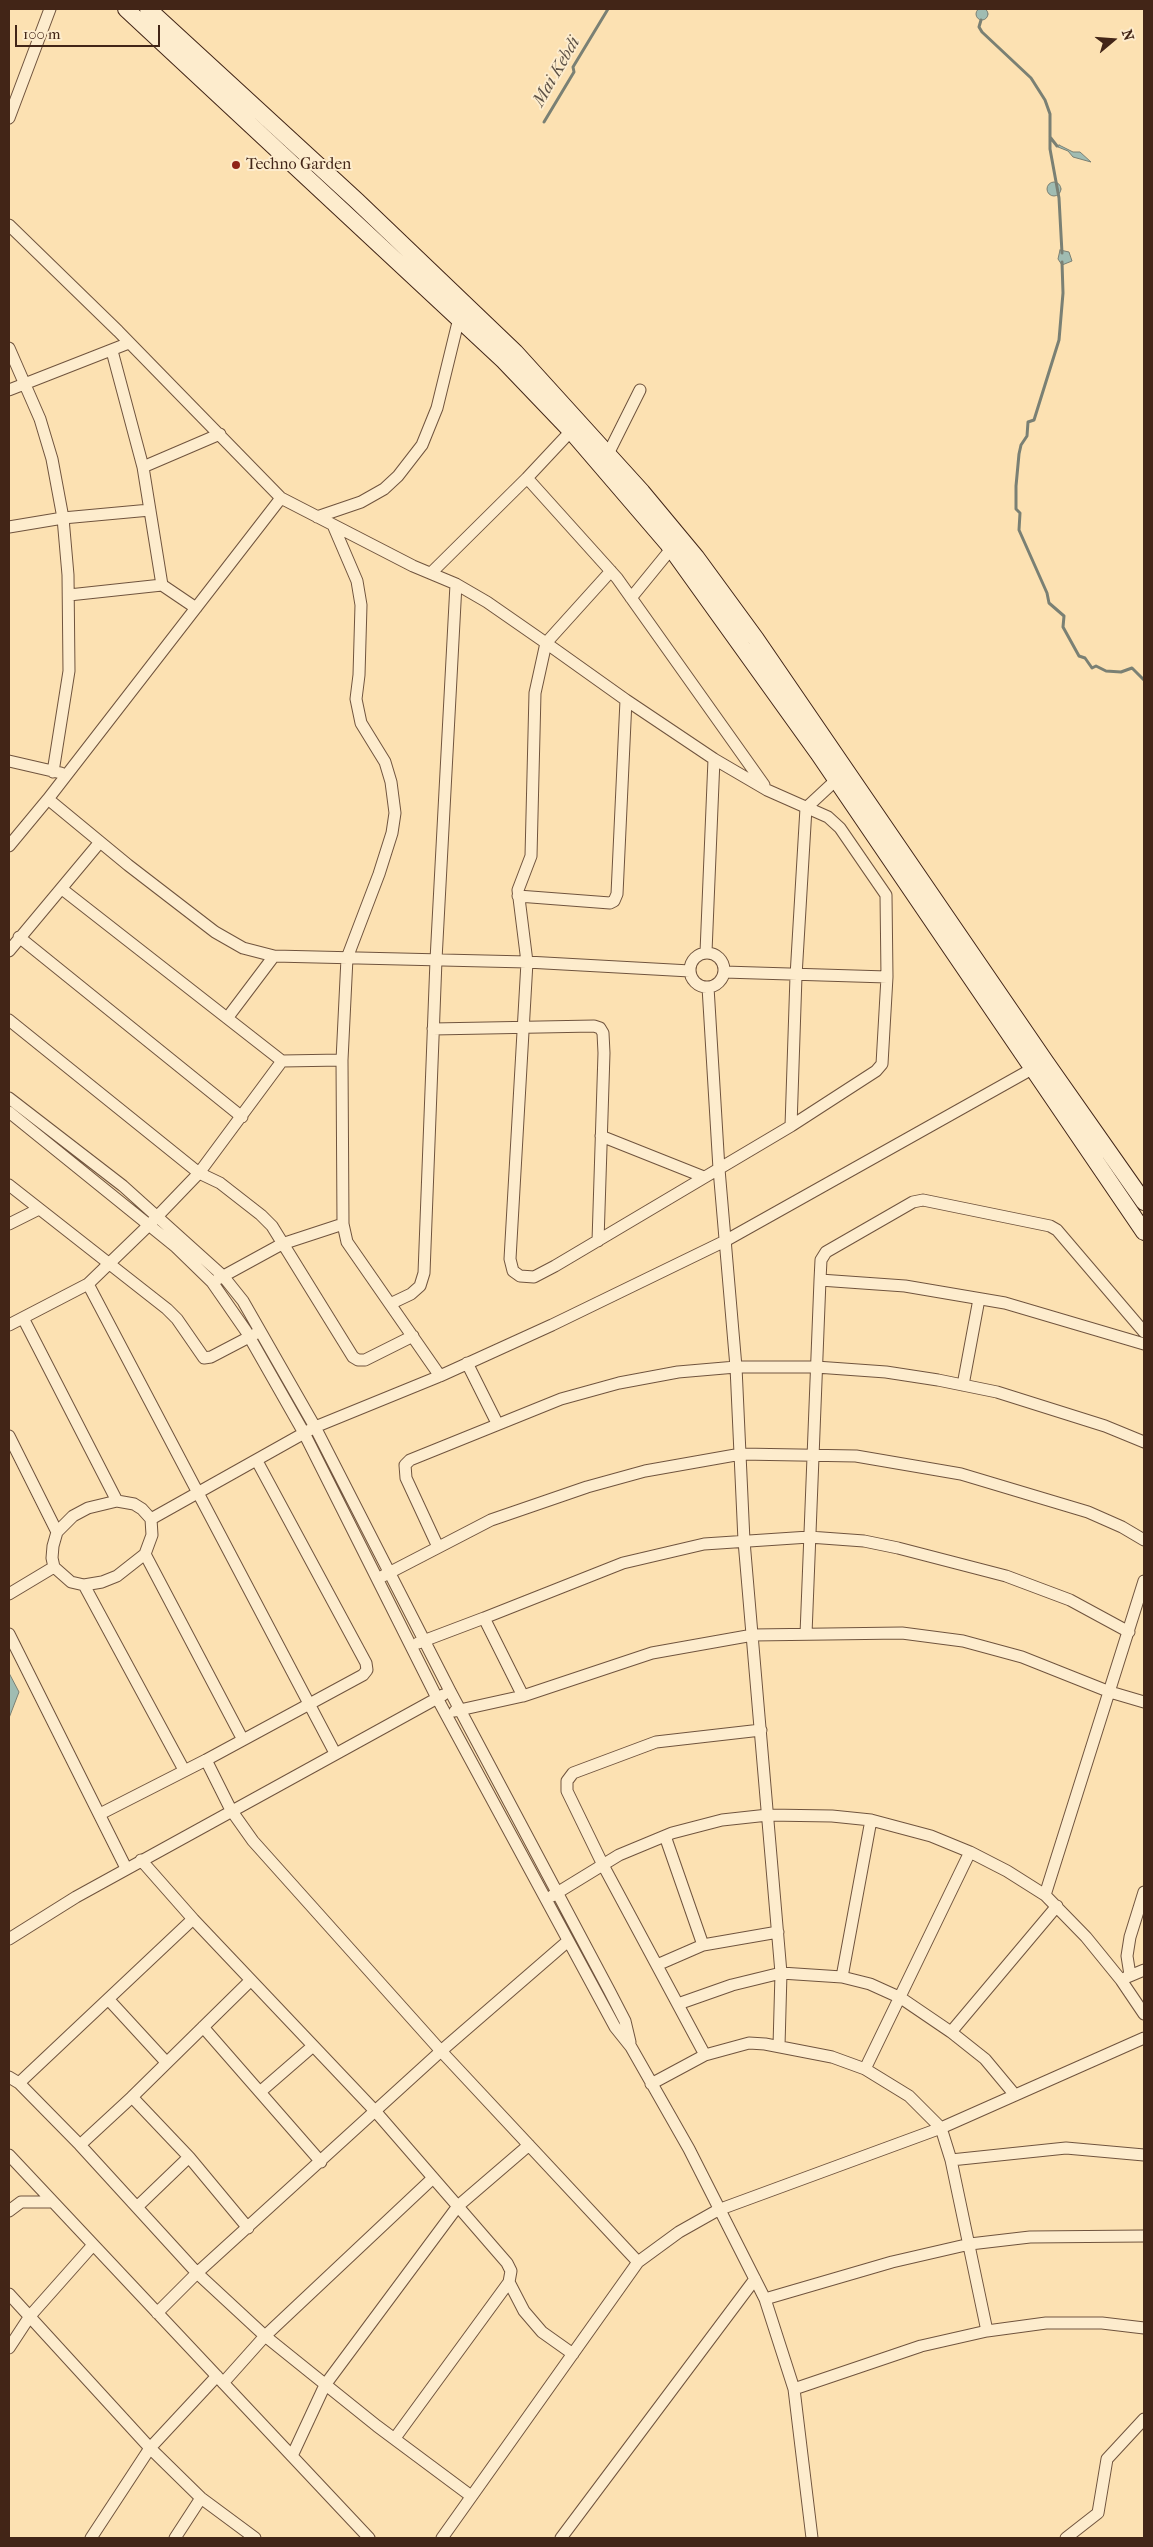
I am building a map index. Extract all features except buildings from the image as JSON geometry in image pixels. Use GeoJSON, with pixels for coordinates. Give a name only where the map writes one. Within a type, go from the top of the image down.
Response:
{"type":"FeatureCollection","features":[{"type":"Feature","properties":{"kind":"main road"},"geometry":{"type":"LineString","coordinates":[[126,9],[459,318],[571,431],[672,549],[746,651],[835,781],[1039,1065],[1144,1202]]}},
{"type":"Feature","properties":{"kind":"main road"},"geometry":{"type":"LineString","coordinates":[[148,9],[350,195],[515,352],[608,454],[696,557],[756,639],[1039,1065],[1144,1232]]}},
{"type":"Feature","properties":{"kind":"street"},"geometry":{"type":"LineString","coordinates":[[9,118],[12,103],[50,9]]}},
{"type":"Feature","properties":{"kind":"street"},"geometry":{"type":"LineString","coordinates":[[9,226],[129,343],[281,498],[456,584],[487,602],[546,643],[626,700],[714,759],[767,790],[828,818],[840,828],[886,895],[886,977],[882,1064],[871,1075],[791,1126],[598,1240],[534,1277],[520,1276],[513,1271],[510,1259],[527,962],[518,896],[521,880],[530,864],[531,856],[535,693],[546,643],[610,571]]}},
{"type":"Feature","properties":{"kind":"street"},"geometry":{"type":"LineString","coordinates":[[317,517],[361,502],[384,489],[398,476],[422,445],[437,408],[459,318]]}},
{"type":"Feature","properties":{"kind":"street"},"geometry":{"type":"LineString","coordinates":[[9,390],[129,343]]}},
{"type":"Feature","properties":{"kind":"street"},"geometry":{"type":"LineString","coordinates":[[9,348],[26,383],[40,419],[52,459],[63,518],[69,595],[69,671],[53,772]]}},
{"type":"Feature","properties":{"kind":"street"},"geometry":{"type":"LineString","coordinates":[[112,351],[143,467],[162,585]]}},
{"type":"Feature","properties":{"kind":"street"},"geometry":{"type":"LineString","coordinates":[[608,454],[640,390]]}},
{"type":"Feature","properties":{"kind":"street"},"geometry":{"type":"LineString","coordinates":[[431,573],[527,478],[571,431]]}},
{"type":"Feature","properties":{"kind":"street"},"geometry":{"type":"LineString","coordinates":[[143,467],[220,434]]}},
{"type":"Feature","properties":{"kind":"street"},"geometry":{"type":"LineString","coordinates":[[527,478],[610,571],[631,598],[767,790]]}},
{"type":"Feature","properties":{"kind":"street"},"geometry":{"type":"LineString","coordinates":[[9,846],[48,799],[281,498]]}},
{"type":"Feature","properties":{"kind":"street"},"geometry":{"type":"LineString","coordinates":[[9,527],[63,518],[150,510]]}},
{"type":"Feature","properties":{"kind":"street"},"geometry":{"type":"LineString","coordinates":[[333,525],[357,581],[361,605],[360,676],[356,699],[361,723],[385,762],[391,782],[395,812],[392,833],[347,958],[342,1060],[343,1224],[347,1242],[440,1376]]}},
{"type":"Feature","properties":{"kind":"street"},"geometry":{"type":"LineString","coordinates":[[631,598],[672,549]]}},
{"type":"Feature","properties":{"kind":"street"},"geometry":{"type":"LineString","coordinates":[[390,1304],[411,1294],[420,1286],[424,1272],[436,960],[456,584]]}},
{"type":"Feature","properties":{"kind":"street"},"geometry":{"type":"LineString","coordinates":[[69,595],[162,585],[196,608]]}},
{"type":"Feature","properties":{"kind":"street"},"geometry":{"type":"LineString","coordinates":[[518,896],[610,903],[614,901],[617,894],[626,700]]}},
{"type":"Feature","properties":{"kind":"street"},"geometry":{"type":"LineString","coordinates":[[706,952],[714,759]]}},
{"type":"Feature","properties":{"kind":"street"},"geometry":{"type":"LineString","coordinates":[[9,761],[66,774]]}},
{"type":"Feature","properties":{"kind":"street"},"geometry":{"type":"LineString","coordinates":[[791,1126],[796,976],[806,808],[835,781]]}},
{"type":"Feature","properties":{"kind":"street"},"geometry":{"type":"LineString","coordinates":[[48,799],[215,932],[244,948],[274,956],[527,962],[690,971]]}},
{"type":"Feature","properties":{"kind":"street"},"geometry":{"type":"LineString","coordinates":[[9,951],[18,937],[62,889],[100,842]]}},
{"type":"Feature","properties":{"kind":"street"},"geometry":{"type":"LineString","coordinates":[[62,889],[282,1061],[342,1060]]}},
{"type":"Feature","properties":{"kind":"street"},"geometry":{"type":"LineString","coordinates":[[18,937],[242,1117]]}},
{"type":"Feature","properties":{"kind":"street"},"geometry":{"type":"LineString","coordinates":[[706,952],[712,953],[721,960],[724,972],[720,980],[708,987],[698,984],[690,971],[690,966],[696,956],[706,952]]}},
{"type":"Feature","properties":{"kind":"street"},"geometry":{"type":"LineString","coordinates":[[228,1017],[274,956]]}},
{"type":"Feature","properties":{"kind":"street"},"geometry":{"type":"LineString","coordinates":[[724,972],[796,976],[886,977]]}},
{"type":"Feature","properties":{"kind":"street"},"geometry":{"type":"LineString","coordinates":[[708,987],[719,1169],[736,1367],[744,1541],[781,1973],[779,2046]]}},
{"type":"Feature","properties":{"kind":"street"},"geometry":{"type":"LineString","coordinates":[[9,1020],[199,1173],[220,1183],[261,1215],[272,1226],[353,1357],[365,1360],[413,1336]]}},
{"type":"Feature","properties":{"kind":"street"},"geometry":{"type":"LineString","coordinates":[[433,1029],[594,1026],[600,1028],[603,1033],[604,1053],[598,1240]]}},
{"type":"Feature","properties":{"kind":"street"},"geometry":{"type":"LineString","coordinates":[[9,1325],[88,1284],[158,1217],[199,1173],[282,1061]]}},
{"type":"Feature","properties":{"kind":"street"},"geometry":{"type":"LineString","coordinates":[[151,1519],[257,1461],[316,1426],[440,1376],[552,1325],[725,1241],[1039,1065]]}},
{"type":"Feature","properties":{"kind":"street"},"geometry":{"type":"LineString","coordinates":[[9,1098],[158,1217],[223,1276],[243,1301],[316,1426],[450,1691],[624,2021],[631,2046],[650,2084],[689,2149],[718,2210],[765,2299],[794,2389],[812,2538]]}},
{"type":"Feature","properties":{"kind":"street"},"geometry":{"type":"LineString","coordinates":[[9,1112],[149,1225],[212,1282],[250,1338],[304,1433],[445,1713],[615,2027],[631,2046]]}},
{"type":"Feature","properties":{"kind":"street"},"geometry":{"type":"LineString","coordinates":[[601,1136],[704,1177]]}},
{"type":"Feature","properties":{"kind":"street"},"geometry":{"type":"LineString","coordinates":[[60,1153],[66,1142]]}},
{"type":"Feature","properties":{"kind":"street"},"geometry":{"type":"LineString","coordinates":[[9,1185],[177,1319],[204,1358],[250,1338],[260,1331]]}},
{"type":"Feature","properties":{"kind":"street"},"geometry":{"type":"LineString","coordinates":[[806,1634],[809,1537],[815,1455],[816,1368],[821,1260],[832,1248],[914,1202],[932,1201],[1050,1226],[1057,1230],[1144,1332]]}},
{"type":"Feature","properties":{"kind":"street"},"geometry":{"type":"LineString","coordinates":[[9,1224],[39,1209]]}},
{"type":"Feature","properties":{"kind":"street"},"geometry":{"type":"LineString","coordinates":[[212,1282],[282,1244],[343,1224]]}},
{"type":"Feature","properties":{"kind":"street"},"geometry":{"type":"LineString","coordinates":[[820,1280],[905,1286],[979,1299],[1067,1320],[1144,1344]]}},
{"type":"Feature","properties":{"kind":"street"},"geometry":{"type":"LineString","coordinates":[[88,1284],[336,1753]]}},
{"type":"Feature","properties":{"kind":"street"},"geometry":{"type":"LineString","coordinates":[[963,1385],[979,1299]]}},
{"type":"Feature","properties":{"kind":"street"},"geometry":{"type":"LineString","coordinates":[[23,1318],[118,1501]]}},
{"type":"Feature","properties":{"kind":"street"},"geometry":{"type":"LineString","coordinates":[[467,1363],[497,1423]]}},
{"type":"Feature","properties":{"kind":"street"},"geometry":{"type":"LineString","coordinates":[[438,1547],[406,1478],[405,1465],[410,1460],[497,1423],[561,1399],[619,1383],[678,1372],[736,1367],[816,1368],[886,1372],[997,1392],[1105,1426],[1144,1442]]}},
{"type":"Feature","properties":{"kind":"street"},"geometry":{"type":"LineString","coordinates":[[9,1436],[57,1532]]}},
{"type":"Feature","properties":{"kind":"street"},"geometry":{"type":"LineString","coordinates":[[377,1579],[491,1520],[587,1487],[645,1470],[741,1454],[815,1455],[888,1460],[962,1474],[1088,1512],[1122,1527],[1144,1540]]}},
{"type":"Feature","properties":{"kind":"street"},"geometry":{"type":"LineString","coordinates":[[100,1814],[206,1760],[363,1675],[367,1670],[366,1663],[257,1461]]}},
{"type":"Feature","properties":{"kind":"street"},"geometry":{"type":"LineString","coordinates":[[118,1501],[134,1504],[142,1509],[151,1519],[152,1535],[145,1554],[117,1576],[102,1582],[84,1585],[71,1582],[54,1567],[52,1558],[53,1546],[57,1532],[73,1516],[88,1508],[118,1501]]}},
{"type":"Feature","properties":{"kind":"street"},"geometry":{"type":"LineString","coordinates":[[342,1509],[355,1504]]}},
{"type":"Feature","properties":{"kind":"street"},"geometry":{"type":"LineString","coordinates":[[411,1646],[623,1563],[686,1548],[744,1541],[809,1537],[864,1541],[972,1567],[1070,1600],[1129,1632]]}},
{"type":"Feature","properties":{"kind":"street"},"geometry":{"type":"LineString","coordinates":[[145,1554],[243,1740]]}},
{"type":"Feature","properties":{"kind":"street"},"geometry":{"type":"LineString","coordinates":[[9,1594],[54,1567]]}},
{"type":"Feature","properties":{"kind":"street"},"geometry":{"type":"LineString","coordinates":[[1045,1895],[1144,1581]]}},
{"type":"Feature","properties":{"kind":"street"},"geometry":{"type":"LineString","coordinates":[[84,1585],[184,1770]]}},
{"type":"Feature","properties":{"kind":"street"},"geometry":{"type":"LineString","coordinates":[[484,1618],[523,1696]]}},
{"type":"Feature","properties":{"kind":"street"},"geometry":{"type":"LineString","coordinates":[[9,1634],[126,1868]]}},
{"type":"Feature","properties":{"kind":"street"},"geometry":{"type":"LineString","coordinates":[[445,1713],[523,1696],[652,1653],[753,1635],[806,1634],[902,1634],[963,1641],[1022,1657],[1110,1692],[1144,1702]]}},
{"type":"Feature","properties":{"kind":"street"},"geometry":{"type":"LineString","coordinates":[[9,1939],[126,1868],[450,1691]]}},
{"type":"Feature","properties":{"kind":"street"},"geometry":{"type":"LineString","coordinates":[[705,2055],[603,1865],[568,1791],[567,1781],[573,1773],[656,1742],[761,1730]]}},
{"type":"Feature","properties":{"kind":"street"},"geometry":{"type":"LineString","coordinates":[[206,1760],[231,1810],[253,1841],[441,2051],[638,2262]]}},
{"type":"Feature","properties":{"kind":"street"},"geometry":{"type":"LineString","coordinates":[[492,1800],[505,1794]]}},
{"type":"Feature","properties":{"kind":"street"},"geometry":{"type":"LineString","coordinates":[[546,1900],[619,1855],[665,1836],[722,1820],[768,1815],[832,1816],[871,1820],[931,1836],[970,1852],[1007,1871],[1045,1895],[1126,1977],[1144,2014]]}},
{"type":"Feature","properties":{"kind":"street"},"geometry":{"type":"LineString","coordinates":[[842,1977],[871,1820]]}},
{"type":"Feature","properties":{"kind":"street"},"geometry":{"type":"LineString","coordinates":[[665,1836],[704,1945]]}},
{"type":"Feature","properties":{"kind":"street"},"geometry":{"type":"LineString","coordinates":[[522,1856],[534,1849]]}},
{"type":"Feature","properties":{"kind":"street"},"geometry":{"type":"LineString","coordinates":[[864,2069],[970,1852]]}},
{"type":"Feature","properties":{"kind":"street"},"geometry":{"type":"LineString","coordinates":[[141,1860],[193,1919],[376,2112],[507,2263],[511,2271],[509,2282],[395,2438]]}},
{"type":"Feature","properties":{"kind":"street"},"geometry":{"type":"LineString","coordinates":[[1126,1977],[1130,1937],[1144,1892]]}},
{"type":"Feature","properties":{"kind":"street"},"geometry":{"type":"LineString","coordinates":[[951,2032],[1057,1906]]}},
{"type":"Feature","properties":{"kind":"street"},"geometry":{"type":"LineString","coordinates":[[193,1919],[109,2000],[14,2080],[80,2145],[197,2273],[265,2336],[325,2385],[471,2496]]}},
{"type":"Feature","properties":{"kind":"street"},"geometry":{"type":"LineString","coordinates":[[657,1965],[704,1945],[778,1932]]}},
{"type":"Feature","properties":{"kind":"street"},"geometry":{"type":"LineString","coordinates":[[157,2313],[197,2273],[441,2051],[568,1941]]}},
{"type":"Feature","properties":{"kind":"street"},"geometry":{"type":"LineString","coordinates":[[584,1970],[594,1964]]}},
{"type":"Feature","properties":{"kind":"street"},"geometry":{"type":"LineString","coordinates":[[1126,1977],[1144,1970]]}},
{"type":"Feature","properties":{"kind":"street"},"geometry":{"type":"LineString","coordinates":[[678,2004],[732,1985],[781,1973],[842,1977],[870,1984],[900,1998],[951,2032],[985,2059],[1015,2095]]}},
{"type":"Feature","properties":{"kind":"street"},"geometry":{"type":"LineString","coordinates":[[80,2145],[132,2097],[251,1980]]}},
{"type":"Feature","properties":{"kind":"street"},"geometry":{"type":"LineString","coordinates":[[109,2000],[166,2062]]}},
{"type":"Feature","properties":{"kind":"street"},"geometry":{"type":"LineString","coordinates":[[203,2027],[320,2162]]}},
{"type":"Feature","properties":{"kind":"street"},"geometry":{"type":"LineString","coordinates":[[442,2538],[638,2262],[679,2232],[718,2210],[941,2128],[1144,2038]]}},
{"type":"Feature","properties":{"kind":"street"},"geometry":{"type":"LineString","coordinates":[[650,2084],[705,2055],[749,2043],[779,2046],[832,2057],[864,2069],[909,2096],[941,2128],[951,2160],[987,2331]]}},
{"type":"Feature","properties":{"kind":"street"},"geometry":{"type":"LineString","coordinates":[[260,2092],[313,2046]]}},
{"type":"Feature","properties":{"kind":"street"},"geometry":{"type":"LineString","coordinates":[[132,2097],[188,2157],[248,2228]]}},
{"type":"Feature","properties":{"kind":"street"},"geometry":{"type":"LineString","coordinates":[[292,2456],[325,2385],[458,2206],[529,2145]]}},
{"type":"Feature","properties":{"kind":"street"},"geometry":{"type":"LineString","coordinates":[[951,2160],[1066,2148],[1144,2155]]}},
{"type":"Feature","properties":{"kind":"street"},"geometry":{"type":"LineString","coordinates":[[9,2155],[369,2538]]}},
{"type":"Feature","properties":{"kind":"street"},"geometry":{"type":"LineString","coordinates":[[137,2207],[188,2157]]}},
{"type":"Feature","properties":{"kind":"street"},"geometry":{"type":"LineString","coordinates":[[91,2538],[150,2448],[265,2336],[433,2178]]}},
{"type":"Feature","properties":{"kind":"street"},"geometry":{"type":"LineString","coordinates":[[9,2211],[21,2202],[52,2202]]}},
{"type":"Feature","properties":{"kind":"street"},"geometry":{"type":"LineString","coordinates":[[765,2299],[892,2262],[970,2244],[1050,2236],[1144,2236]]}},
{"type":"Feature","properties":{"kind":"street"},"geometry":{"type":"LineString","coordinates":[[9,2348],[30,2316],[93,2245]]}},
{"type":"Feature","properties":{"kind":"street"},"geometry":{"type":"LineString","coordinates":[[561,2538],[754,2280]]}},
{"type":"Feature","properties":{"kind":"street"},"geometry":{"type":"LineString","coordinates":[[509,2282],[524,2311],[542,2332],[573,2354]]}},
{"type":"Feature","properties":{"kind":"street"},"geometry":{"type":"LineString","coordinates":[[9,2294],[150,2448],[201,2498],[255,2538]]}},
{"type":"Feature","properties":{"kind":"street"},"geometry":{"type":"LineString","coordinates":[[794,2389],[921,2346],[987,2331],[1046,2323],[1102,2323],[1144,2328]]}},
{"type":"Feature","properties":{"kind":"street"},"geometry":{"type":"LineString","coordinates":[[1066,2538],[1098,2513],[1107,2459],[1144,2419]]}},
{"type":"Feature","properties":{"kind":"street"},"geometry":{"type":"LineString","coordinates":[[174,2538],[201,2498]]}},
{"type":"Feature","properties":{"kind":"water"},"geometry":{"type":"Polygon","coordinates":[[[984,8],[987,9],[987,19],[980,20],[977,19],[976,12],[977,9],[984,8]]]}},
{"type":"Feature","properties":{"kind":"water"},"geometry":{"type":"Polygon","coordinates":[[[1059,145],[1073,152],[1080,152],[1091,162],[1073,157],[1068,151],[1058,147],[1059,145]]]}},
{"type":"Feature","properties":{"kind":"water"},"geometry":{"type":"Polygon","coordinates":[[[1054,182],[1059,184],[1061,189],[1059,194],[1054,196],[1049,194],[1047,189],[1049,184],[1054,182]]]}},
{"type":"Feature","properties":{"kind":"water"},"geometry":{"type":"Polygon","coordinates":[[[1060,250],[1069,252],[1072,261],[1062,265],[1058,259],[1060,250]]]}},
{"type":"Feature","properties":{"kind":"water"},"geometry":{"type":"Polygon","coordinates":[[[9,1673],[19,1692],[9,1718],[9,1673]]]}},
{"type":"Feature","properties":{"kind":"waterway","name":"Mai Kebdi"},"geometry":{"type":"LineString","coordinates":[[544,122],[574,72],[573,67],[608,9]]}},
{"type":"Feature","properties":{"kind":"waterway"},"geometry":{"type":"LineString","coordinates":[[981,20],[979,27],[982,32],[1031,78],[1045,100],[1050,114],[1050,149],[1059,198],[1062,253]]}},
{"type":"Feature","properties":{"kind":"waterway"},"geometry":{"type":"LineString","coordinates":[[1050,137],[1057,146]]}},
{"type":"Feature","properties":{"kind":"waterway"},"geometry":{"type":"LineString","coordinates":[[1062,262],[1063,293],[1059,340],[1034,420],[1028,422],[1027,436],[1021,445],[1019,454],[1016,486],[1016,509],[1020,513],[1019,530],[1047,593],[1049,603],[1064,616],[1063,627],[1079,656],[1085,658],[1092,668],[1096,666],[1106,671],[1121,672],[1132,668],[1144,680]]}},
{"type":"Feature","properties":{"kind":"place","name":"Techno Garden"},"geometry":{"type":"Point","coordinates":[236,165]}}]}
